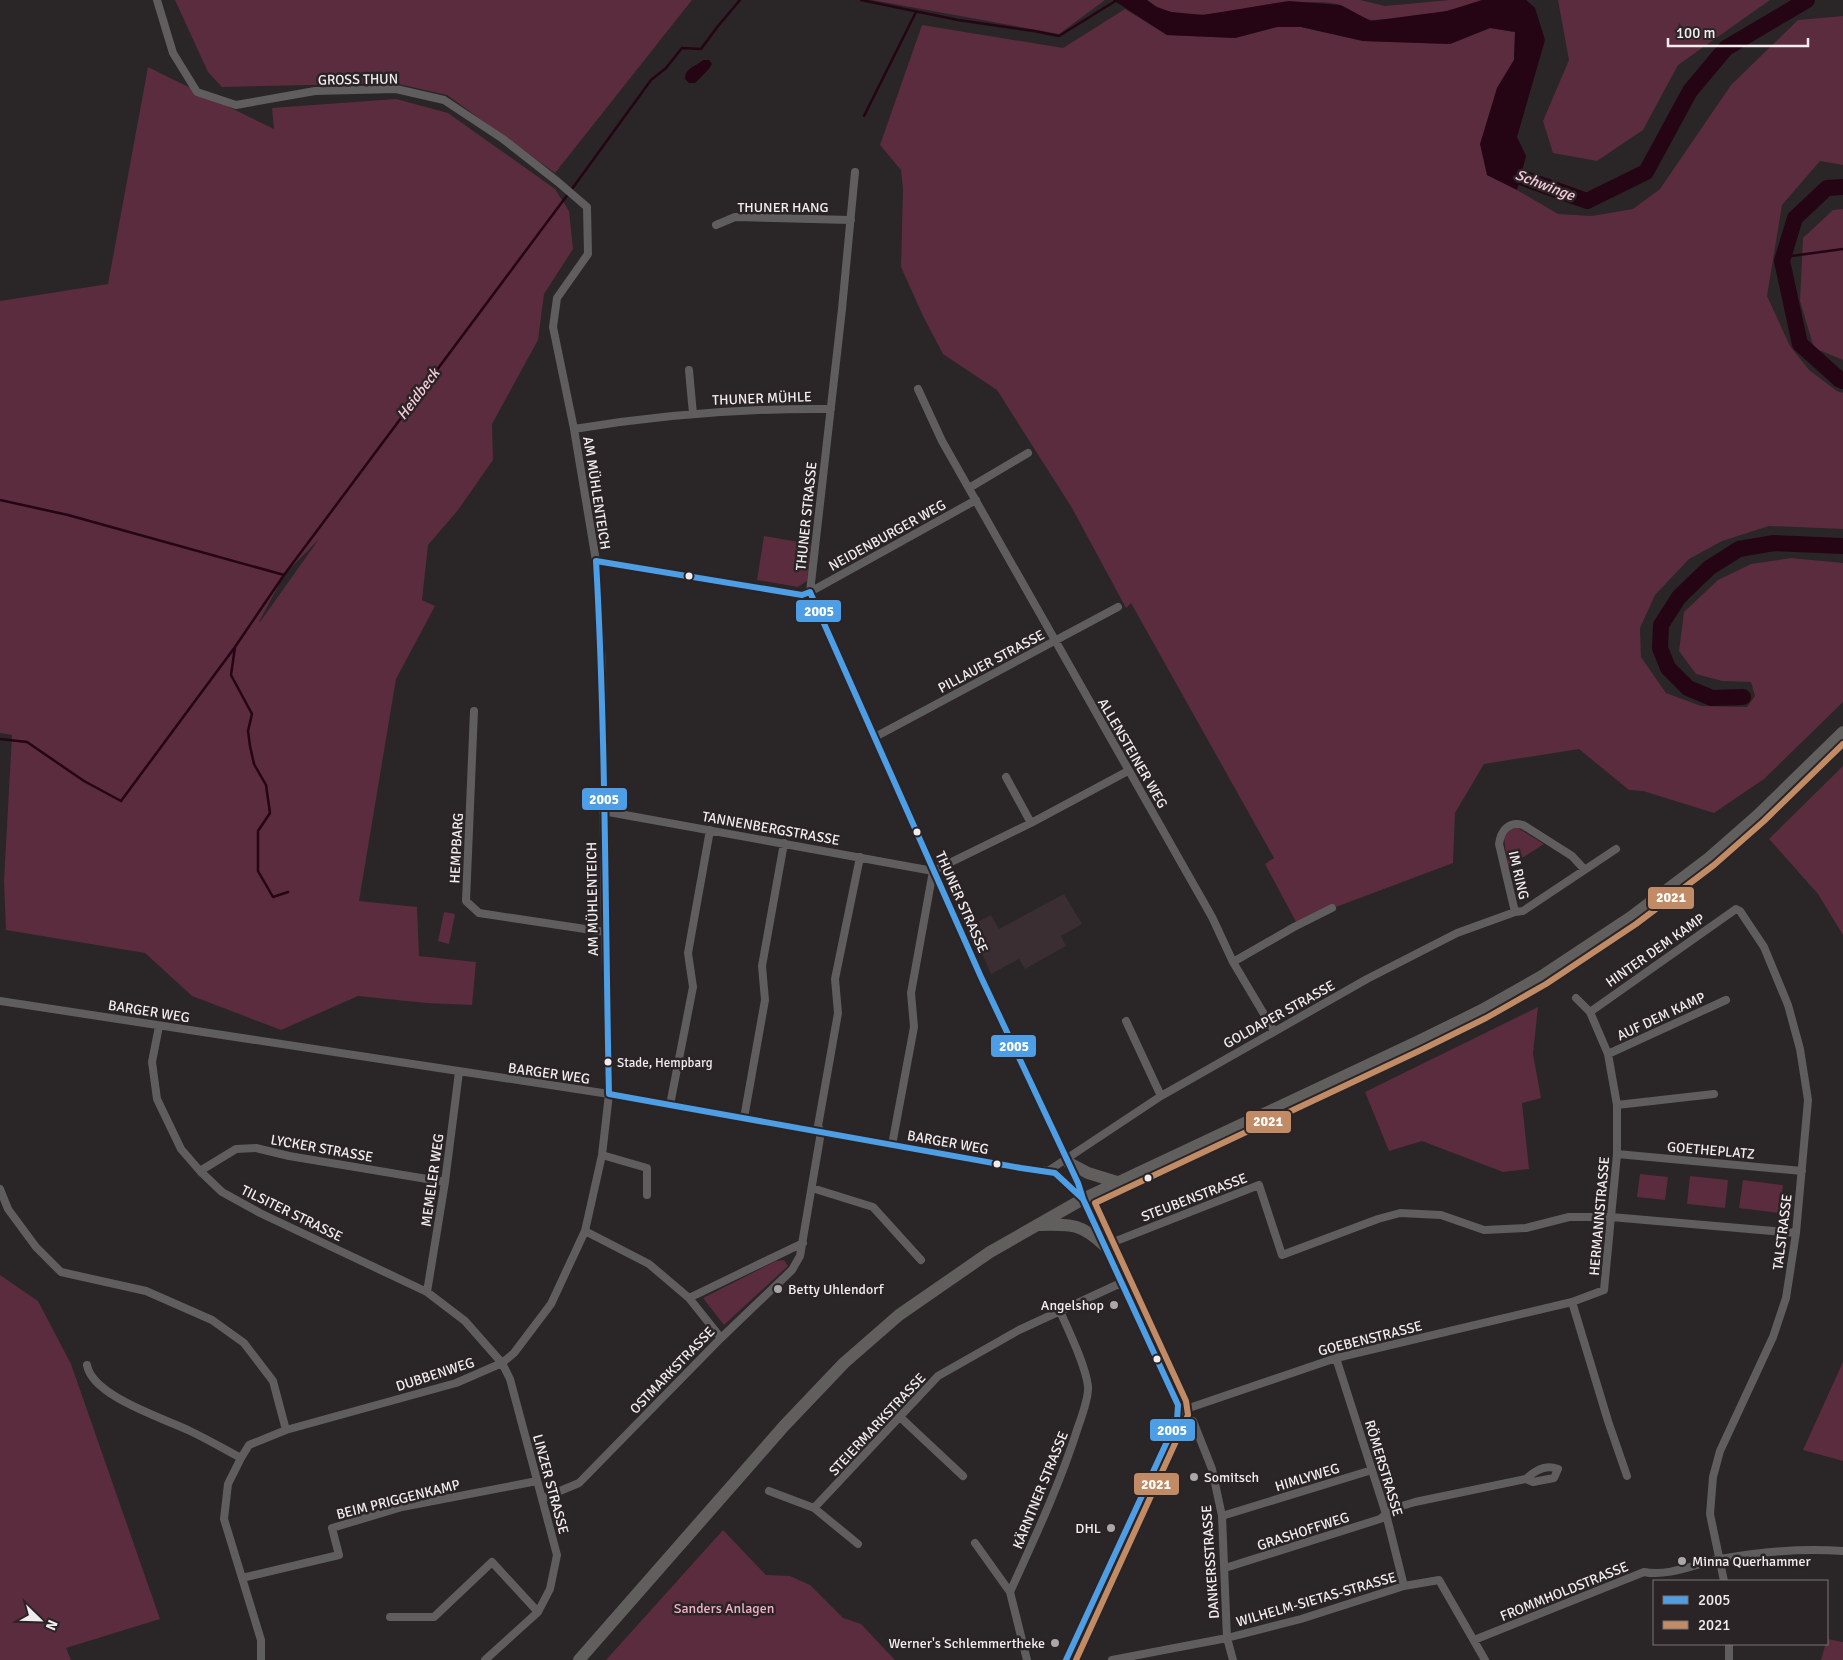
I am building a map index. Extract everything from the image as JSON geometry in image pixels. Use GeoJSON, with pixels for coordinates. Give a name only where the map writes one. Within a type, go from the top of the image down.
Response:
{"type":"FeatureCollection","features":[{"type":"Feature","properties":{"kind":"main road"},"geometry":{"type":"LineString","coordinates":[[579,1660],[784,1426],[844,1363],[899,1315],[990,1252],[1083,1199],[1417,1042],[1482,1010],[1542,976],[1630,917],[1709,858],[1758,815],[1843,732]]}},
{"type":"Feature","properties":{"kind":"main road"},"geometry":{"type":"LineString","coordinates":[[1068,1160],[1088,1173],[1117,1182]]}},
{"type":"Feature","properties":{"kind":"main road"},"geometry":{"type":"LineString","coordinates":[[1035,1225],[1074,1226],[1111,1244]]}},
{"type":"Feature","properties":{"kind":"street","name":"GROSS THUN"},"geometry":{"type":"LineString","coordinates":[[157,0],[173,53],[197,92],[236,105],[316,92],[396,89],[444,100],[503,139],[558,182],[587,208]]}},
{"type":"Feature","properties":{"kind":"street","name":"THUNER STRASSE"},"geometry":{"type":"LineString","coordinates":[[855,172],[810,592],[933,871],[1068,1160],[1083,1199],[1111,1244],[1122,1282],[1178,1405],[1179,1414]]}},
{"type":"Feature","properties":{"kind":"street","name":"AM MÜHLENTEICH"},"geometry":{"type":"LineString","coordinates":[[587,208],[588,254],[558,298],[554,327],[574,428],[596,561],[602,666],[609,1094]]}},
{"type":"Feature","properties":{"kind":"street","name":"THUNER HANG"},"geometry":{"type":"LineString","coordinates":[[716,224],[735,217],[851,220]]}},
{"type":"Feature","properties":{"kind":"street","name":"THUNER MÜHLE"},"geometry":{"type":"LineString","coordinates":[[689,370],[693,414]]}},
{"type":"Feature","properties":{"kind":"street","name":"ALLENSTEINER WEG"},"geometry":{"type":"LineString","coordinates":[[918,389],[942,441],[1212,917],[1233,962],[1274,1031]]}},
{"type":"Feature","properties":{"kind":"street","name":"THUNER MÜHLE"},"geometry":{"type":"LineString","coordinates":[[574,428],[638,418],[785,408],[831,409]]}},
{"type":"Feature","properties":{"kind":"street"},"geometry":{"type":"LineString","coordinates":[[969,488],[1028,453]]}},
{"type":"Feature","properties":{"kind":"street","name":"NEIDENBURGER WEG"},"geometry":{"type":"LineString","coordinates":[[810,592],[976,500]]}},
{"type":"Feature","properties":{"kind":"street"},"geometry":{"type":"LineString","coordinates":[[596,561],[802,595],[810,592]]}},
{"type":"Feature","properties":{"kind":"street","name":"PILLAUER STRASSE"},"geometry":{"type":"LineString","coordinates":[[875,737],[1118,607]]}},
{"type":"Feature","properties":{"kind":"street","name":"HEMPBARG"},"geometry":{"type":"LineString","coordinates":[[474,711],[466,902],[479,912],[605,932]]}},
{"type":"Feature","properties":{"kind":"street"},"geometry":{"type":"LineString","coordinates":[[892,1145],[914,1027],[911,993],[933,871],[1031,823],[1128,771]]}},
{"type":"Feature","properties":{"kind":"street"},"geometry":{"type":"LineString","coordinates":[[1006,777],[1031,823]]}},
{"type":"Feature","properties":{"kind":"street","name":"TANNENBERGSTRASSE"},"geometry":{"type":"LineString","coordinates":[[603,811],[933,871]]}},
{"type":"Feature","properties":{"kind":"street","name":"IM RING"},"geometry":{"type":"LineString","coordinates":[[1584,869],[1572,856],[1524,825],[1510,824],[1500,836],[1499,844],[1515,912],[1523,911],[1616,849]]}},
{"type":"Feature","properties":{"kind":"street"},"geometry":{"type":"LineString","coordinates":[[670,1105],[693,987],[688,953],[710,830]]}},
{"type":"Feature","properties":{"kind":"street"},"geometry":{"type":"LineString","coordinates":[[744,1118],[765,1000],[762,966],[784,844]]}},
{"type":"Feature","properties":{"kind":"street","name":"OSTMARKSTRASSE"},"geometry":{"type":"LineString","coordinates":[[544,1498],[579,1483],[721,1338],[792,1270],[800,1256],[821,1132],[818,1126],[838,1013],[835,979],[860,857]]}},
{"type":"Feature","properties":{"kind":"street"},"geometry":{"type":"LineString","coordinates":[[1233,962],[1294,926],[1332,908]]}},
{"type":"Feature","properties":{"kind":"street","name":"HINTER DEM KAMP"},"geometry":{"type":"LineString","coordinates":[[1590,1012],[1736,910]]}},
{"type":"Feature","properties":{"kind":"street","name":"TALSTRASSE"},"geometry":{"type":"LineString","coordinates":[[1724,1580],[1710,1514],[1713,1477],[1720,1451],[1773,1337],[1786,1298],[1796,1233],[1808,1100],[1800,1049],[1788,1005],[1764,947],[1740,911],[1736,910]]}},
{"type":"Feature","properties":{"kind":"street","name":"GOLDAPER STRASSE"},"geometry":{"type":"LineString","coordinates":[[1048,1171],[1068,1160],[1161,1096],[1368,978],[1457,932],[1515,912]]}},
{"type":"Feature","properties":{"kind":"street","name":"HERMANNSTRASSE"},"geometry":{"type":"LineString","coordinates":[[1572,1302],[1604,1290],[1617,1154],[1617,1105],[1608,1054],[1590,1012],[1576,998]]}},
{"type":"Feature","properties":{"kind":"street","name":"AUF DEM KAMP"},"geometry":{"type":"LineString","coordinates":[[1608,1054],[1726,1000]]}},
{"type":"Feature","properties":{"kind":"street","name":"BARGER WEG"},"geometry":{"type":"LineString","coordinates":[[0,1001],[609,1094],[1021,1168],[1048,1171],[1057,1174],[1083,1199]]}},
{"type":"Feature","properties":{"kind":"street"},"geometry":{"type":"LineString","coordinates":[[1126,1021],[1161,1096]]}},
{"type":"Feature","properties":{"kind":"street","name":"TILSITER STRASSE"},"geometry":{"type":"LineString","coordinates":[[159,1026],[152,1062],[157,1099],[181,1148],[200,1171],[222,1192],[260,1213],[427,1292],[466,1321],[502,1364]]}},
{"type":"Feature","properties":{"kind":"street","name":"MEMELER WEG"},"geometry":{"type":"LineString","coordinates":[[427,1292],[445,1182],[459,1072]]}},
{"type":"Feature","properties":{"kind":"street","name":"DUBBENWEG"},"geometry":{"type":"LineString","coordinates":[[261,1660],[261,1640],[224,1520],[228,1484],[241,1458],[250,1445],[286,1430],[456,1383],[502,1364],[514,1353],[550,1304],[585,1231],[602,1155],[609,1094]]}},
{"type":"Feature","properties":{"kind":"street"},"geometry":{"type":"LineString","coordinates":[[1617,1105],[1714,1094]]}},
{"type":"Feature","properties":{"kind":"street","name":"LYCKER STRASSE"},"geometry":{"type":"LineString","coordinates":[[200,1171],[236,1149],[256,1148],[289,1156],[445,1182]]}},
{"type":"Feature","properties":{"kind":"street","name":"GOETHEPLATZ"},"geometry":{"type":"LineString","coordinates":[[1617,1154],[1802,1171]]}},
{"type":"Feature","properties":{"kind":"street"},"geometry":{"type":"LineString","coordinates":[[602,1155],[648,1168],[647,1196]]}},
{"type":"Feature","properties":{"kind":"street","name":"STEUBENSTRASSE"},"geometry":{"type":"LineString","coordinates":[[1111,1244],[1259,1186],[1282,1255],[1378,1219],[1400,1213],[1442,1215],[1484,1230],[1526,1228],[1569,1217],[1611,1217]]}},
{"type":"Feature","properties":{"kind":"street"},"geometry":{"type":"LineString","coordinates":[[812,1188],[874,1207],[921,1260]]}},
{"type":"Feature","properties":{"kind":"street"},"geometry":{"type":"LineString","coordinates":[[0,1189],[8,1209],[36,1247],[61,1272],[146,1291],[212,1320],[244,1343],[274,1381],[286,1430]]}},
{"type":"Feature","properties":{"kind":"street"},"geometry":{"type":"LineString","coordinates":[[1611,1217],[1796,1233]]}},
{"type":"Feature","properties":{"kind":"street"},"geometry":{"type":"LineString","coordinates":[[585,1231],[649,1264],[688,1298],[721,1338]]}},
{"type":"Feature","properties":{"kind":"street"},"geometry":{"type":"LineString","coordinates":[[688,1298],[803,1243]]}},
{"type":"Feature","properties":{"kind":"street","name":"STEIERMARKSTRASSE"},"geometry":{"type":"LineString","coordinates":[[814,1508],[901,1418],[938,1376],[1019,1330],[1122,1282]]}},
{"type":"Feature","properties":{"kind":"street"},"geometry":{"type":"LineString","coordinates":[[1572,1302],[1608,1421],[1627,1476]]}},
{"type":"Feature","properties":{"kind":"street","name":"GOEBENSTRASSE"},"geometry":{"type":"LineString","coordinates":[[1179,1414],[1192,1407],[1336,1358],[1572,1302]]}},
{"type":"Feature","properties":{"kind":"street","name":"KÄRNTNER STRASSE"},"geometry":{"type":"LineString","coordinates":[[1010,1592],[1046,1515],[1068,1460],[1088,1387],[1080,1360],[1060,1311]]}},
{"type":"Feature","properties":{"kind":"street","name":"RÖMERSTRASSE"},"geometry":{"type":"LineString","coordinates":[[1336,1358],[1386,1514],[1404,1586]]}},
{"type":"Feature","properties":{"kind":"street","name":"LINZER STRASSE"},"geometry":{"type":"LineString","coordinates":[[502,1364],[510,1378],[537,1481],[544,1498],[557,1555],[550,1589],[538,1612]]}},
{"type":"Feature","properties":{"kind":"street"},"geometry":{"type":"LineString","coordinates":[[87,1365],[88,1370],[98,1385],[123,1402],[191,1432],[241,1458]]}},
{"type":"Feature","properties":{"kind":"street"},"geometry":{"type":"LineString","coordinates":[[1066,1660],[1179,1414]]}},
{"type":"Feature","properties":{"kind":"street","name":"DANKERSSTRASSE"},"geometry":{"type":"LineString","coordinates":[[1179,1414],[1193,1421],[1212,1470],[1222,1516],[1227,1638],[1233,1660]]}},
{"type":"Feature","properties":{"kind":"street"},"geometry":{"type":"LineString","coordinates":[[901,1418],[963,1476]]}},
{"type":"Feature","properties":{"kind":"street","name":"HIMLYWEG"},"geometry":{"type":"LineString","coordinates":[[1222,1516],[1372,1470]]}},
{"type":"Feature","properties":{"kind":"street","name":"GRASHOFFWEG"},"geometry":{"type":"LineString","coordinates":[[1225,1568],[1380,1519],[1392,1509],[1430,1498],[1526,1479]]}},
{"type":"Feature","properties":{"kind":"street","name":"BEIM PRIGGENKAMP"},"geometry":{"type":"LineString","coordinates":[[242,1578],[339,1555],[332,1528],[402,1507],[537,1481]]}},
{"type":"Feature","properties":{"kind":"street"},"geometry":{"type":"LineString","coordinates":[[769,1491],[814,1508],[858,1544]]}},
{"type":"Feature","properties":{"kind":"street"},"geometry":{"type":"LineString","coordinates":[[975,1543],[1010,1592],[1026,1660]]}},
{"type":"Feature","properties":{"kind":"street","name":"FROMMHOLDSTRASSE"},"geometry":{"type":"LineString","coordinates":[[1474,1640],[1644,1572],[1655,1574],[1720,1559],[1780,1552],[1843,1551]]}},
{"type":"Feature","properties":{"kind":"street"},"geometry":{"type":"LineString","coordinates":[[390,1617],[434,1617],[492,1562],[538,1612],[485,1660]]}},
{"type":"Feature","properties":{"kind":"street","name":"WILHELM-SIETAS-STRASSE"},"geometry":{"type":"LineString","coordinates":[[1112,1660],[1227,1638],[1301,1619],[1404,1586],[1439,1580],[1474,1640]]}},
{"type":"Feature","properties":{"kind":"street"},"geometry":{"type":"LineString","coordinates":[[1474,1640],[1485,1660]]}},
{"type":"Feature","properties":{"kind":"street"},"geometry":{"type":"LineString","coordinates":[[1729,1660],[1730,1645]]}},
{"type":"Feature","properties":{"kind":"shaded area"},"geometry":{"type":"Polygon","coordinates":[[[1113,0],[1147,0],[1156,7],[1171,12],[1203,15],[1289,1],[1340,5],[1371,21],[1447,11],[1482,0],[1526,0],[1535,8],[1545,40],[1517,137],[1526,156],[1517,190],[1487,175],[1480,144],[1497,88],[1514,60],[1515,32],[1490,28],[1450,44],[1363,41],[1301,27],[1277,27],[1235,38],[1167,35],[1113,0]]]}},
{"type":"Feature","properties":{"kind":"shaded area"},"geometry":{"type":"Polygon","coordinates":[[[703,60],[709,60],[712,64],[695,83],[689,83],[685,79],[685,75],[691,68],[703,60]]]}},
{"type":"Feature","properties":{"kind":"shaded area"},"geometry":{"type":"Polygon","coordinates":[[[1064,894],[1082,924],[1061,936],[1066,946],[1025,969],[1019,959],[991,974],[970,926],[991,915],[999,929],[1064,894]]]}},
{"type":"Feature","properties":{"kind":"green space"},"geometry":{"type":"Polygon","coordinates":[[[175,0],[692,0],[555,173],[447,95],[394,83],[222,87],[208,72],[175,0]]]}},
{"type":"Feature","properties":{"kind":"green space"},"geometry":{"type":"Polygon","coordinates":[[[872,0],[1105,0],[1059,34],[872,0]]]}},
{"type":"Feature","properties":{"kind":"green space"},"geometry":{"type":"Polygon","coordinates":[[[1147,0],[1360,0],[1385,6],[1450,0],[1482,0],[1443,12],[1370,20],[1340,5],[1330,3],[1280,3],[1201,15],[1182,14],[1164,9],[1147,0]]]}},
{"type":"Feature","properties":{"kind":"green space"},"geometry":{"type":"Polygon","coordinates":[[[1558,0],[1770,0],[1678,65],[1643,130],[1597,161],[1553,153],[1543,121],[1569,60],[1558,0]]]}},
{"type":"Feature","properties":{"kind":"green space"},"geometry":{"type":"Polygon","coordinates":[[[1125,9],[1167,35],[1235,38],[1277,27],[1301,27],[1363,41],[1450,44],[1490,28],[1515,32],[1514,60],[1497,88],[1487,175],[1558,214],[1592,216],[1633,209],[1660,189],[1731,85],[1798,20],[1843,16],[1843,165],[1820,161],[1782,205],[1767,296],[1790,346],[1809,370],[1837,391],[1843,393],[1843,529],[1769,526],[1722,541],[1689,559],[1655,595],[1640,628],[1641,657],[1666,693],[1701,706],[1747,707],[1755,696],[1751,682],[1722,681],[1696,674],[1679,651],[1684,612],[1718,580],[1751,564],[1791,558],[1843,563],[1843,702],[1764,779],[1714,813],[1643,791],[1629,790],[1579,749],[1484,764],[1455,813],[1453,863],[1296,922],[1265,864],[1274,858],[1131,603],[1126,608],[1072,508],[997,390],[943,354],[901,267],[903,189],[901,170],[880,145],[922,25],[1063,48],[1125,9]]]}},
{"type":"Feature","properties":{"kind":"green space"},"geometry":{"type":"Polygon","coordinates":[[[148,67],[274,129],[272,108],[396,99],[448,113],[555,189],[569,211],[573,249],[544,294],[538,340],[492,424],[493,460],[458,510],[428,545],[422,600],[435,606],[396,679],[359,901],[417,907],[419,956],[476,962],[472,1005],[426,1003],[358,996],[281,1030],[192,996],[145,953],[6,930],[4,881],[12,735],[0,733],[0,301],[108,284],[148,67]],[[319,539],[284,575],[260,622],[319,539]]]}},
{"type":"Feature","properties":{"kind":"green space"},"geometry":{"type":"Polygon","coordinates":[[[1843,209],[1843,360],[1814,348],[1800,301],[1803,238],[1833,210],[1843,209]]]}},
{"type":"Feature","properties":{"kind":"green space"},"geometry":{"type":"Polygon","coordinates":[[[764,536],[811,544],[807,581],[798,587],[757,580],[764,536]]]}},
{"type":"Feature","properties":{"kind":"green space"},"geometry":{"type":"Polygon","coordinates":[[[1843,766],[1843,935],[1818,894],[1769,839],[1843,766]]]}},
{"type":"Feature","properties":{"kind":"green space"},"geometry":{"type":"Polygon","coordinates":[[[1518,828],[1544,844],[1508,867],[1504,838],[1510,829],[1518,828]]]}},
{"type":"Feature","properties":{"kind":"green space"},"geometry":{"type":"Polygon","coordinates":[[[444,912],[455,914],[449,944],[438,941],[444,912]]]}},
{"type":"Feature","properties":{"kind":"green space"},"geometry":{"type":"Polygon","coordinates":[[[1538,1007],[1533,1054],[1541,1098],[1522,1103],[1529,1169],[1503,1172],[1422,1141],[1389,1151],[1365,1092],[1538,1007]]]}},
{"type":"Feature","properties":{"kind":"green space"},"geometry":{"type":"Polygon","coordinates":[[[1640,1174],[1668,1177],[1665,1200],[1637,1197],[1640,1174]]]}},
{"type":"Feature","properties":{"kind":"green space"},"geometry":{"type":"Polygon","coordinates":[[[1690,1176],[1728,1180],[1725,1208],[1687,1204],[1690,1176]]]}},
{"type":"Feature","properties":{"kind":"green space"},"geometry":{"type":"Polygon","coordinates":[[[1743,1180],[1783,1185],[1779,1213],[1739,1208],[1743,1180]]]}},
{"type":"Feature","properties":{"kind":"green space"},"geometry":{"type":"Polygon","coordinates":[[[784,1260],[788,1266],[724,1325],[703,1298],[776,1261],[784,1260]]]}},
{"type":"Feature","properties":{"kind":"green space"},"geometry":{"type":"Polygon","coordinates":[[[0,1275],[38,1301],[71,1364],[160,1619],[66,1648],[71,1660],[0,1660],[0,1275]]]}},
{"type":"Feature","properties":{"kind":"green space"},"geometry":{"type":"Polygon","coordinates":[[[1843,1362],[1843,1461],[1803,1450],[1843,1362]]]}},
{"type":"Feature","properties":{"kind":"green space","name":"Sanders Anlagen"},"geometry":{"type":"Polygon","coordinates":[[[723,1530],[766,1575],[790,1576],[810,1585],[843,1618],[861,1624],[895,1660],[606,1660],[723,1530]]]}},
{"type":"Feature","properties":{"kind":"green space"},"geometry":{"type":"Polygon","coordinates":[[[1828,1639],[1843,1642],[1843,1660],[1821,1660],[1825,1645],[1828,1645],[1828,1639]]]}},
{"type":"Feature","properties":{"kind":"waterway","name":"Heidbeck"},"geometry":{"type":"LineString","coordinates":[[0,500],[68,515],[284,575],[651,80],[666,68],[682,48],[701,49],[740,0]]}},
{"type":"Feature","properties":{"kind":"waterway"},"geometry":{"type":"LineString","coordinates":[[861,0],[958,20],[1059,36],[1117,0]]}},
{"type":"Feature","properties":{"kind":"waterway","name":"Schwinge"},"geometry":{"type":"LineString","coordinates":[[1507,164],[1509,173],[1587,201],[1646,172],[1690,91],[1726,48],[1807,0]]}},
{"type":"Feature","properties":{"kind":"waterway"},"geometry":{"type":"LineString","coordinates":[[864,116],[916,12]]}},
{"type":"Feature","properties":{"kind":"waterway","name":"Schwinge"},"geometry":{"type":"LineString","coordinates":[[1843,187],[1827,188],[1795,218],[1782,261],[1800,344],[1843,381]]}},
{"type":"Feature","properties":{"kind":"waterway"},"geometry":{"type":"LineString","coordinates":[[1784,257],[1843,249]]}},
{"type":"Feature","properties":{"kind":"waterway"},"geometry":{"type":"LineString","coordinates":[[1743,697],[1712,698],[1688,688],[1668,668],[1660,648],[1661,625],[1679,597],[1709,568],[1739,549],[1774,543],[1843,546]]}},
{"type":"Feature","properties":{"kind":"waterway"},"geometry":{"type":"LineString","coordinates":[[0,739],[27,742],[84,781],[121,801],[235,647],[284,575]]}},
{"type":"Feature","properties":{"kind":"waterway"},"geometry":{"type":"LineString","coordinates":[[235,647],[231,675],[252,714],[248,731],[250,746],[254,764],[266,785],[270,813],[258,831],[258,871],[273,897],[288,892]]}},
{"type":"Feature","properties":{"kind":"transit line","name":"2005"},"geometry":{"type":"LineString","coordinates":[[596,561],[802,595],[810,592],[981,977],[1078,1183],[1083,1199],[1055,1173],[609,1094],[603,760],[596,561]]}},
{"type":"Feature","properties":{"kind":"transit line","name":"2021"},"geometry":{"type":"LineString","coordinates":[[1076,1660],[1188,1415],[1186,1401],[1095,1203],[1421,1050],[1486,1018],[1546,984],[1636,924],[1714,865],[1764,821],[1843,744]]}},
{"type":"Feature","properties":{"kind":"transit line","name":"2005"},"geometry":{"type":"LineString","coordinates":[[1066,1660],[1177,1420],[1178,1405],[1083,1199]]}},
{"type":"Feature","properties":{"kind":"place","name":"Stade, Hempbarg"},"geometry":{"type":"Point","coordinates":[608,1062]}},
{"type":"Feature","properties":{"kind":"place","name":"Betty Uhlendorf"},"geometry":{"type":"Point","coordinates":[778,1289]}},
{"type":"Feature","properties":{"kind":"place","name":"Angelshop"},"geometry":{"type":"Point","coordinates":[1114,1305]}},
{"type":"Feature","properties":{"kind":"place","name":"Somitsch"},"geometry":{"type":"Point","coordinates":[1194,1477]}},
{"type":"Feature","properties":{"kind":"place","name":"DHL"},"geometry":{"type":"Point","coordinates":[1111,1528]}},
{"type":"Feature","properties":{"kind":"place","name":"Minna Querhammer"},"geometry":{"type":"Point","coordinates":[1682,1561]}},
{"type":"Feature","properties":{"kind":"place","name":"Werner's Schlemmertheke"},"geometry":{"type":"Point","coordinates":[1055,1643]}}]}
